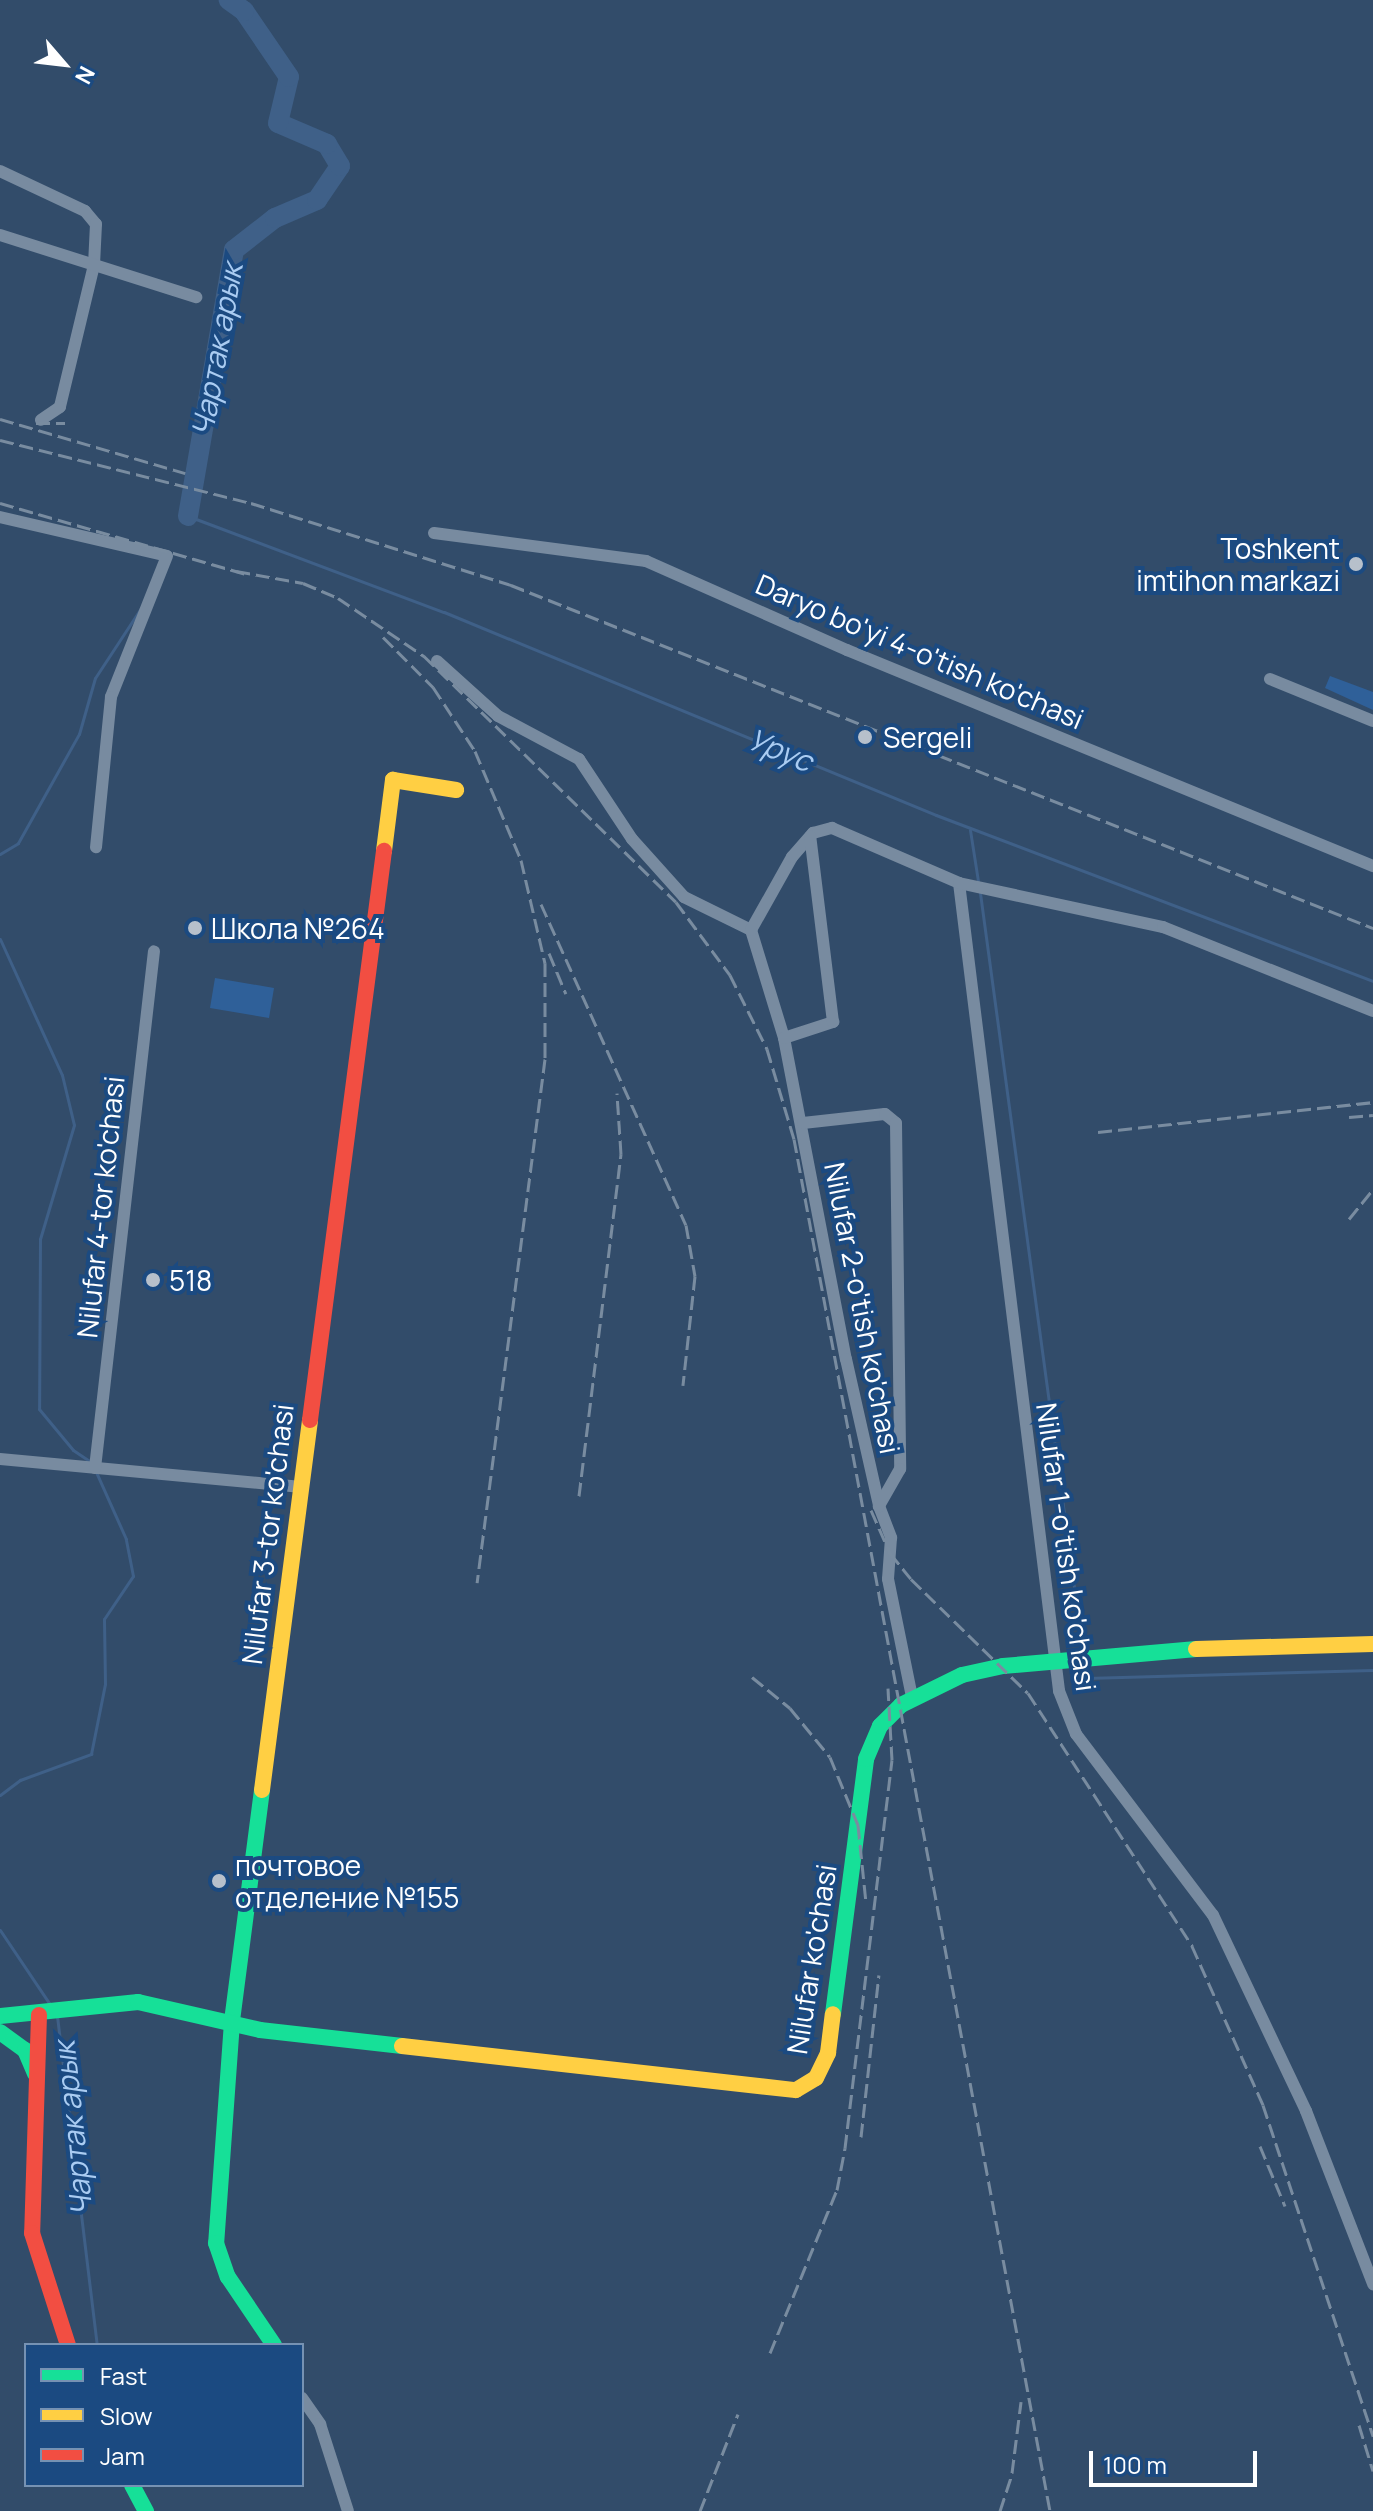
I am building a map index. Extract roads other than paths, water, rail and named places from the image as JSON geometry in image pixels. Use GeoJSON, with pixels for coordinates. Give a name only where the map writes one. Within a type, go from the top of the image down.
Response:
{"type":"FeatureCollection","features":[{"type":"Feature","properties":{"kind":"street"},"geometry":{"type":"LineString","coordinates":[[0,171],[85,211],[96,224],[94,265],[60,407],[41,420]]}},
{"type":"Feature","properties":{"kind":"street"},"geometry":{"type":"LineString","coordinates":[[0,235],[196,297]]}},
{"type":"Feature","properties":{"kind":"street"},"geometry":{"type":"LineString","coordinates":[[0,517],[167,556],[111,697],[96,847]]}},
{"type":"Feature","properties":{"kind":"street","name":"Daryo bo'yi 4-o'tish ko'chasi"},"geometry":{"type":"LineString","coordinates":[[434,533],[646,561],[847,650],[1373,866]]}},
{"type":"Feature","properties":{"kind":"street"},"geometry":{"type":"LineString","coordinates":[[437,661],[498,716],[579,759],[632,839],[684,897],[751,930],[773,883],[810,836],[832,828],[959,883],[1163,927],[1373,1011]]}},
{"type":"Feature","properties":{"kind":"street"},"geometry":{"type":"LineString","coordinates":[[1270,679],[1373,721]]}},
{"type":"Feature","properties":{"kind":"street","name":"Nilufar 3-tor ko'chasi"},"geometry":{"type":"LineString","coordinates":[[273,2343],[228,2277],[216,2243],[232,2022],[393,780],[456,790]]}},
{"type":"Feature","properties":{"kind":"street"},"geometry":{"type":"LineString","coordinates":[[784,1038],[833,1022],[810,836]]}},
{"type":"Feature","properties":{"kind":"street","name":"Nilufar 1-o'tish ko'chasi"},"geometry":{"type":"LineString","coordinates":[[959,883],[1059,1691],[1076,1734],[1213,1915],[1306,2111],[1373,2284]]}},
{"type":"Feature","properties":{"kind":"street","name":"Nilufar 2-o'tish ko'chasi"},"geometry":{"type":"LineString","coordinates":[[751,930],[784,1038],[879,1506],[891,1538],[888,1579],[912,1697]]}},
{"type":"Feature","properties":{"kind":"street","name":"Nilufar 4-tor ko'chasi"},"geometry":{"type":"LineString","coordinates":[[95,1468],[154,951]]}},
{"type":"Feature","properties":{"kind":"street"},"geometry":{"type":"LineString","coordinates":[[803,1123],[885,1114],[896,1123],[900,1469],[879,1506]]}},
{"type":"Feature","properties":{"kind":"street"},"geometry":{"type":"LineString","coordinates":[[0,1459],[299,1487]]}},
{"type":"Feature","properties":{"kind":"street","name":"Nilufar ko'chasi"},"geometry":{"type":"LineString","coordinates":[[0,2016],[39,2015],[115,2001],[232,2022],[777,2091],[802,2088],[819,2073],[828,2053],[866,1759],[880,1726],[912,1697],[978,1670],[1055,1661],[1179,1650],[1373,1644]]}},
{"type":"Feature","properties":{"kind":"street"},"geometry":{"type":"LineString","coordinates":[[39,2015],[33,2247],[67,2343]]}},
{"type":"Feature","properties":{"kind":"street"},"geometry":{"type":"LineString","coordinates":[[0,2032],[28,2054],[39,2091]]}},
{"type":"Feature","properties":{"kind":"street"},"geometry":{"type":"LineString","coordinates":[[304,2401],[320,2424],[348,2511]]}},
{"type":"Feature","properties":{"kind":"street"},"geometry":{"type":"LineString","coordinates":[[133,2487],[146,2511]]}},
{"type":"Feature","properties":{"kind":"waterway","name":"Чартак арык"},"geometry":{"type":"LineString","coordinates":[[188,516],[234,250],[275,218],[317,200],[340,166],[327,144],[278,123],[289,77],[244,11],[229,0]]}},
{"type":"Feature","properties":{"kind":"waterway","name":"Урус"},"geometry":{"type":"LineString","coordinates":[[185,523],[188,516],[444,612],[936,815],[1373,981]]}},
{"type":"Feature","properties":{"kind":"waterway","name":"Чартак арык"},"geometry":{"type":"LineString","coordinates":[[0,854],[18,843],[79,734],[95,678],[141,608]]}},
{"type":"Feature","properties":{"kind":"waterway"},"geometry":{"type":"LineString","coordinates":[[970,830],[978,881]]}},
{"type":"Feature","properties":{"kind":"waterway"},"geometry":{"type":"LineString","coordinates":[[980,893],[1083,1654]]}},
{"type":"Feature","properties":{"kind":"waterway","name":"Чартак арык"},"geometry":{"type":"LineString","coordinates":[[0,939],[62,1075],[74,1125],[40,1239],[39,1409],[73,1450],[91,1462]]}},
{"type":"Feature","properties":{"kind":"waterway","name":"Чартак арык"},"geometry":{"type":"LineString","coordinates":[[0,1795],[20,1780],[91,1754],[105,1684],[104,1619],[133,1576],[126,1539],[96,1472]]}},
{"type":"Feature","properties":{"kind":"waterway"},"geometry":{"type":"LineString","coordinates":[[1084,1666],[1086,1678],[1373,1670]]}},
{"type":"Feature","properties":{"kind":"waterway","name":"Чартак арык"},"geometry":{"type":"LineString","coordinates":[[0,1930],[51,2006]]}},
{"type":"Feature","properties":{"kind":"waterway","name":"Чартак арык"},"geometry":{"type":"LineString","coordinates":[[57,2016],[97,2343]]}},
{"type":"Feature","properties":{"kind":"railway"},"geometry":{"type":"LineString","coordinates":[[0,419],[185,473]]}},
{"type":"Feature","properties":{"kind":"railway"},"geometry":{"type":"LineString","coordinates":[[36,423],[65,423]]}},
{"type":"Feature","properties":{"kind":"railway"},"geometry":{"type":"LineString","coordinates":[[0,440],[251,503],[511,585],[1373,928]]}},
{"type":"Feature","properties":{"kind":"railway"},"geometry":{"type":"LineString","coordinates":[[0,503],[246,574]]}},
{"type":"Feature","properties":{"kind":"railway"},"geometry":{"type":"LineString","coordinates":[[236,571],[303,583],[338,598],[424,656],[676,902],[730,975],[767,1049],[794,1139],[1050,2511]]}},
{"type":"Feature","properties":{"kind":"railway"},"geometry":{"type":"LineString","coordinates":[[383,637],[433,687],[475,751],[521,860],[545,963],[545,1059],[477,1583]]}},
{"type":"Feature","properties":{"kind":"railway"},"geometry":{"type":"LineString","coordinates":[[541,904],[686,1225],[695,1276],[683,1385]]}},
{"type":"Feature","properties":{"kind":"railway"},"geometry":{"type":"LineString","coordinates":[[549,953],[566,994]]}},
{"type":"Feature","properties":{"kind":"railway"},"geometry":{"type":"LineString","coordinates":[[579,1496],[621,1154],[617,1093]]}},
{"type":"Feature","properties":{"kind":"railway"},"geometry":{"type":"LineString","coordinates":[[1098,1132],[1373,1102]]}},
{"type":"Feature","properties":{"kind":"railway"},"geometry":{"type":"LineString","coordinates":[[1349,1117],[1373,1115]]}},
{"type":"Feature","properties":{"kind":"railway"},"geometry":{"type":"LineString","coordinates":[[1349,1219],[1373,1189]]}},
{"type":"Feature","properties":{"kind":"railway"},"geometry":{"type":"LineString","coordinates":[[871,1510],[890,1553],[911,1579],[1028,1693],[1192,1946],[1263,2105],[1373,2436]]}},
{"type":"Feature","properties":{"kind":"railway"},"geometry":{"type":"LineString","coordinates":[[752,1677],[790,1708],[830,1757],[858,1825],[866,1902]]}},
{"type":"Feature","properties":{"kind":"railway"},"geometry":{"type":"LineString","coordinates":[[770,2353],[837,2190],[845,2148],[892,1760],[888,1688]]}},
{"type":"Feature","properties":{"kind":"railway"},"geometry":{"type":"LineString","coordinates":[[861,2137],[879,1975]]}},
{"type":"Feature","properties":{"kind":"railway"},"geometry":{"type":"LineString","coordinates":[[1260,2146],[1285,2206]]}},
{"type":"Feature","properties":{"kind":"railway"},"geometry":{"type":"LineString","coordinates":[[1000,2511],[1012,2473],[1021,2402]]}},
{"type":"Feature","properties":{"kind":"railway"},"geometry":{"type":"LineString","coordinates":[[700,2511],[738,2414]]}},
{"type":"Feature","properties":{"kind":"railway"},"geometry":{"type":"LineString","coordinates":[[1359,2425],[1373,2471]]}},
{"type":"Feature","properties":{"kind":"place","name":"Toshkent imtihon markazi"},"geometry":{"type":"Point","coordinates":[1356,564]}},
{"type":"Feature","properties":{"kind":"place","name":"Sergeli"},"geometry":{"type":"Point","coordinates":[865,737]}},
{"type":"Feature","properties":{"kind":"place","name":"Школа №264"},"geometry":{"type":"Point","coordinates":[195,928]}},
{"type":"Feature","properties":{"kind":"place","name":"518"},"geometry":{"type":"Point","coordinates":[153,1280]}},
{"type":"Feature","properties":{"kind":"place","name":"почтовое отделение №155"},"geometry":{"type":"Point","coordinates":[219,1881]}}]}
